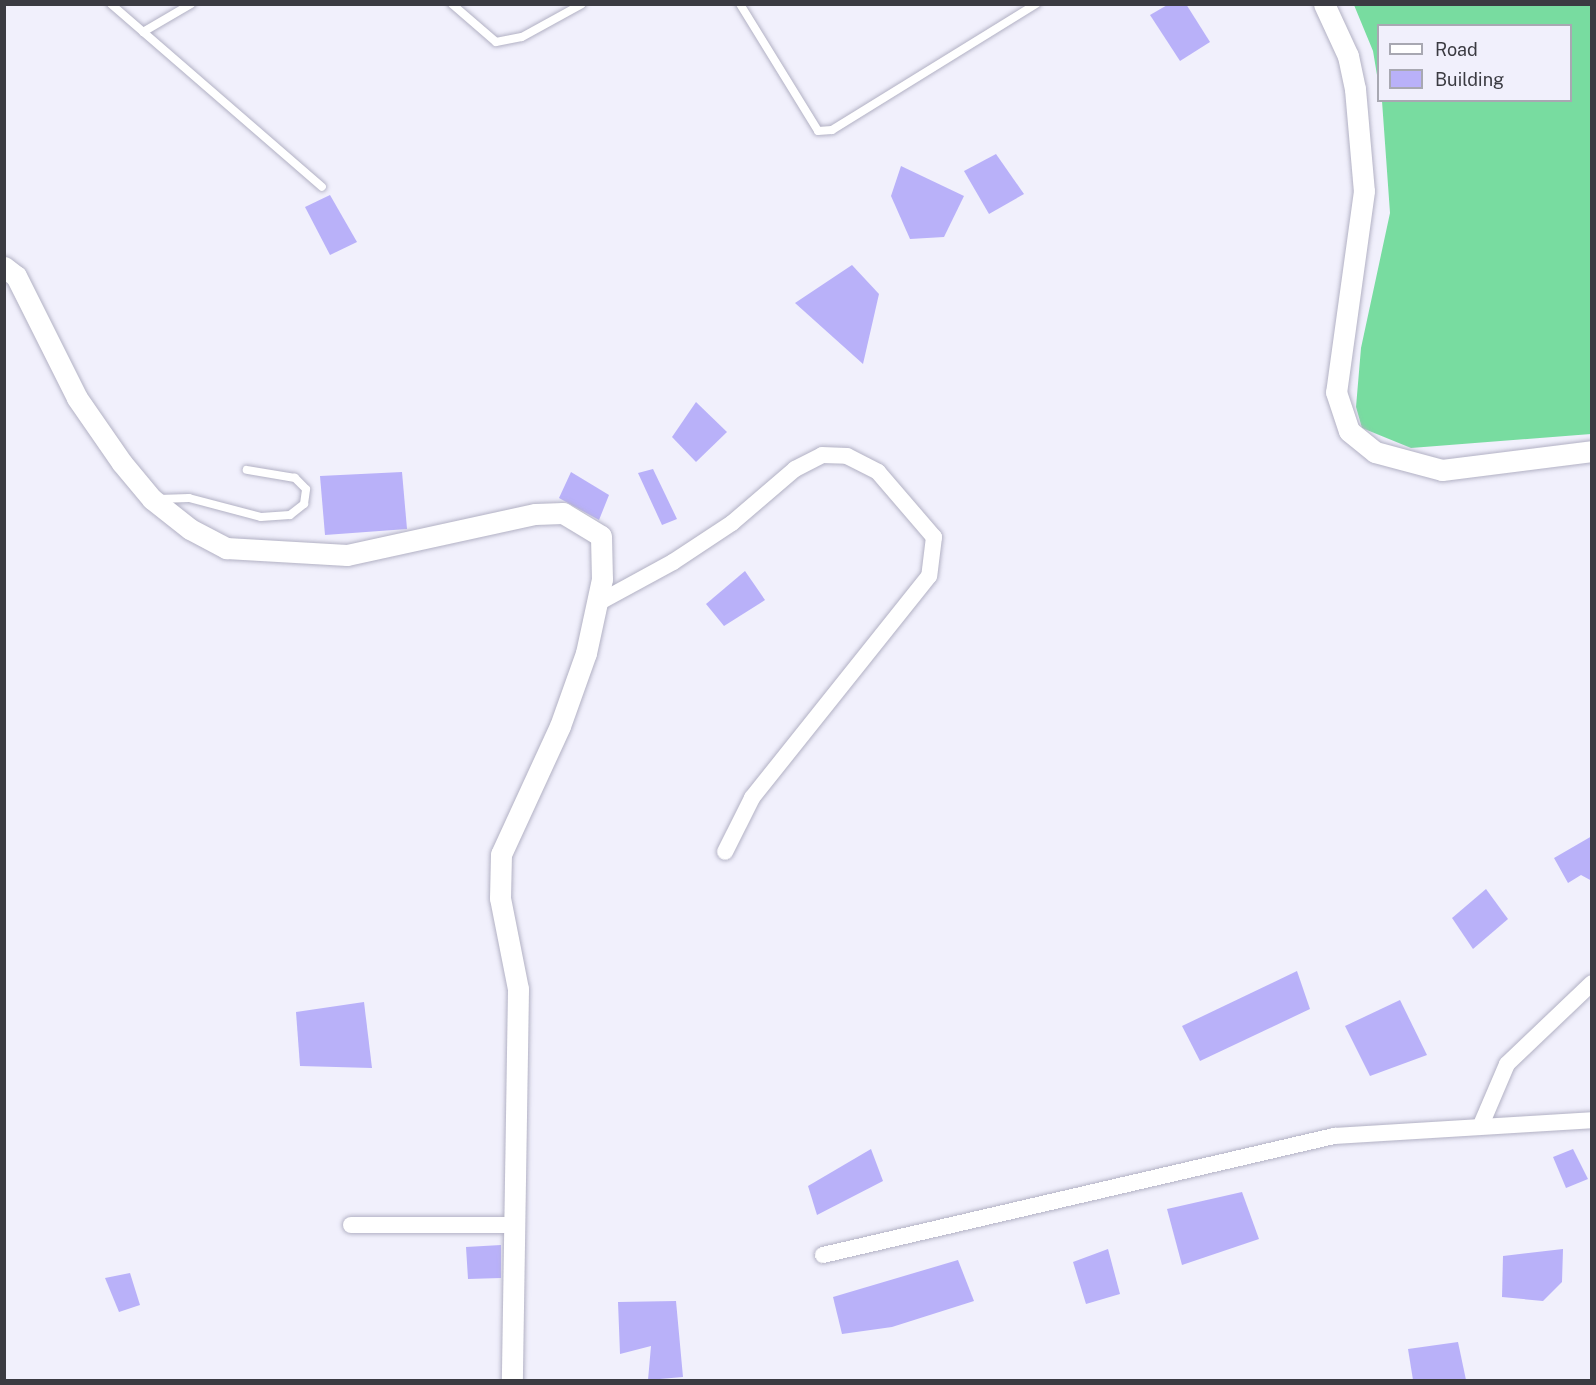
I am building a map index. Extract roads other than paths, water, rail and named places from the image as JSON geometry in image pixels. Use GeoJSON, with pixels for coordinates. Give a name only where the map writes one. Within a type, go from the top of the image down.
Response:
{"type":"FeatureCollection","features":[{"type":"Feature","properties":{"kind":"street"},"geometry":{"type":"LineString","coordinates":[[1324,4],[1351,67],[1364,191],[1336,392],[1349,431],[1375,452],[1442,470],[1592,451]]}},
{"type":"Feature","properties":{"kind":"street"},"geometry":{"type":"LineString","coordinates":[[4,267],[16,276],[77,398],[152,499],[190,529],[226,548],[270,553],[347,555],[563,513],[601,536],[604,554],[597,604],[560,726],[501,854],[500,898],[518,989],[512,1380]]}},
{"type":"Feature","properties":{"kind":"street"},"geometry":{"type":"LineString","coordinates":[[597,604],[673,562],[732,523],[795,469],[822,455],[847,456],[878,472],[934,537],[929,576],[752,798],[725,852]]}},
{"type":"Feature","properties":{"kind":"street"},"geometry":{"type":"LineString","coordinates":[[1480,1125],[1507,1064],[1592,983]]}},
{"type":"Feature","properties":{"kind":"street"},"geometry":{"type":"LineString","coordinates":[[823,1255],[1250,1152],[1334,1136],[1480,1125],[1592,1120]]}},
{"type":"Feature","properties":{"kind":"street"},"geometry":{"type":"LineString","coordinates":[[351,1225],[514,1225]]}},
{"type":"Feature","properties":{"kind":"lane"},"geometry":{"type":"LineString","coordinates":[[111,4],[322,187]]}},
{"type":"Feature","properties":{"kind":"lane"},"geometry":{"type":"LineString","coordinates":[[143,32],[191,4]]}},
{"type":"Feature","properties":{"kind":"lane"},"geometry":{"type":"LineString","coordinates":[[452,4],[496,42],[522,37],[582,4]]}},
{"type":"Feature","properties":{"kind":"lane"},"geometry":{"type":"LineString","coordinates":[[740,4],[818,131],[832,130],[1036,4]]}},
{"type":"Feature","properties":{"kind":"lane"},"geometry":{"type":"LineString","coordinates":[[152,499],[189,498],[261,517],[290,515],[304,504],[306,489],[295,478],[247,470]]}}]}
